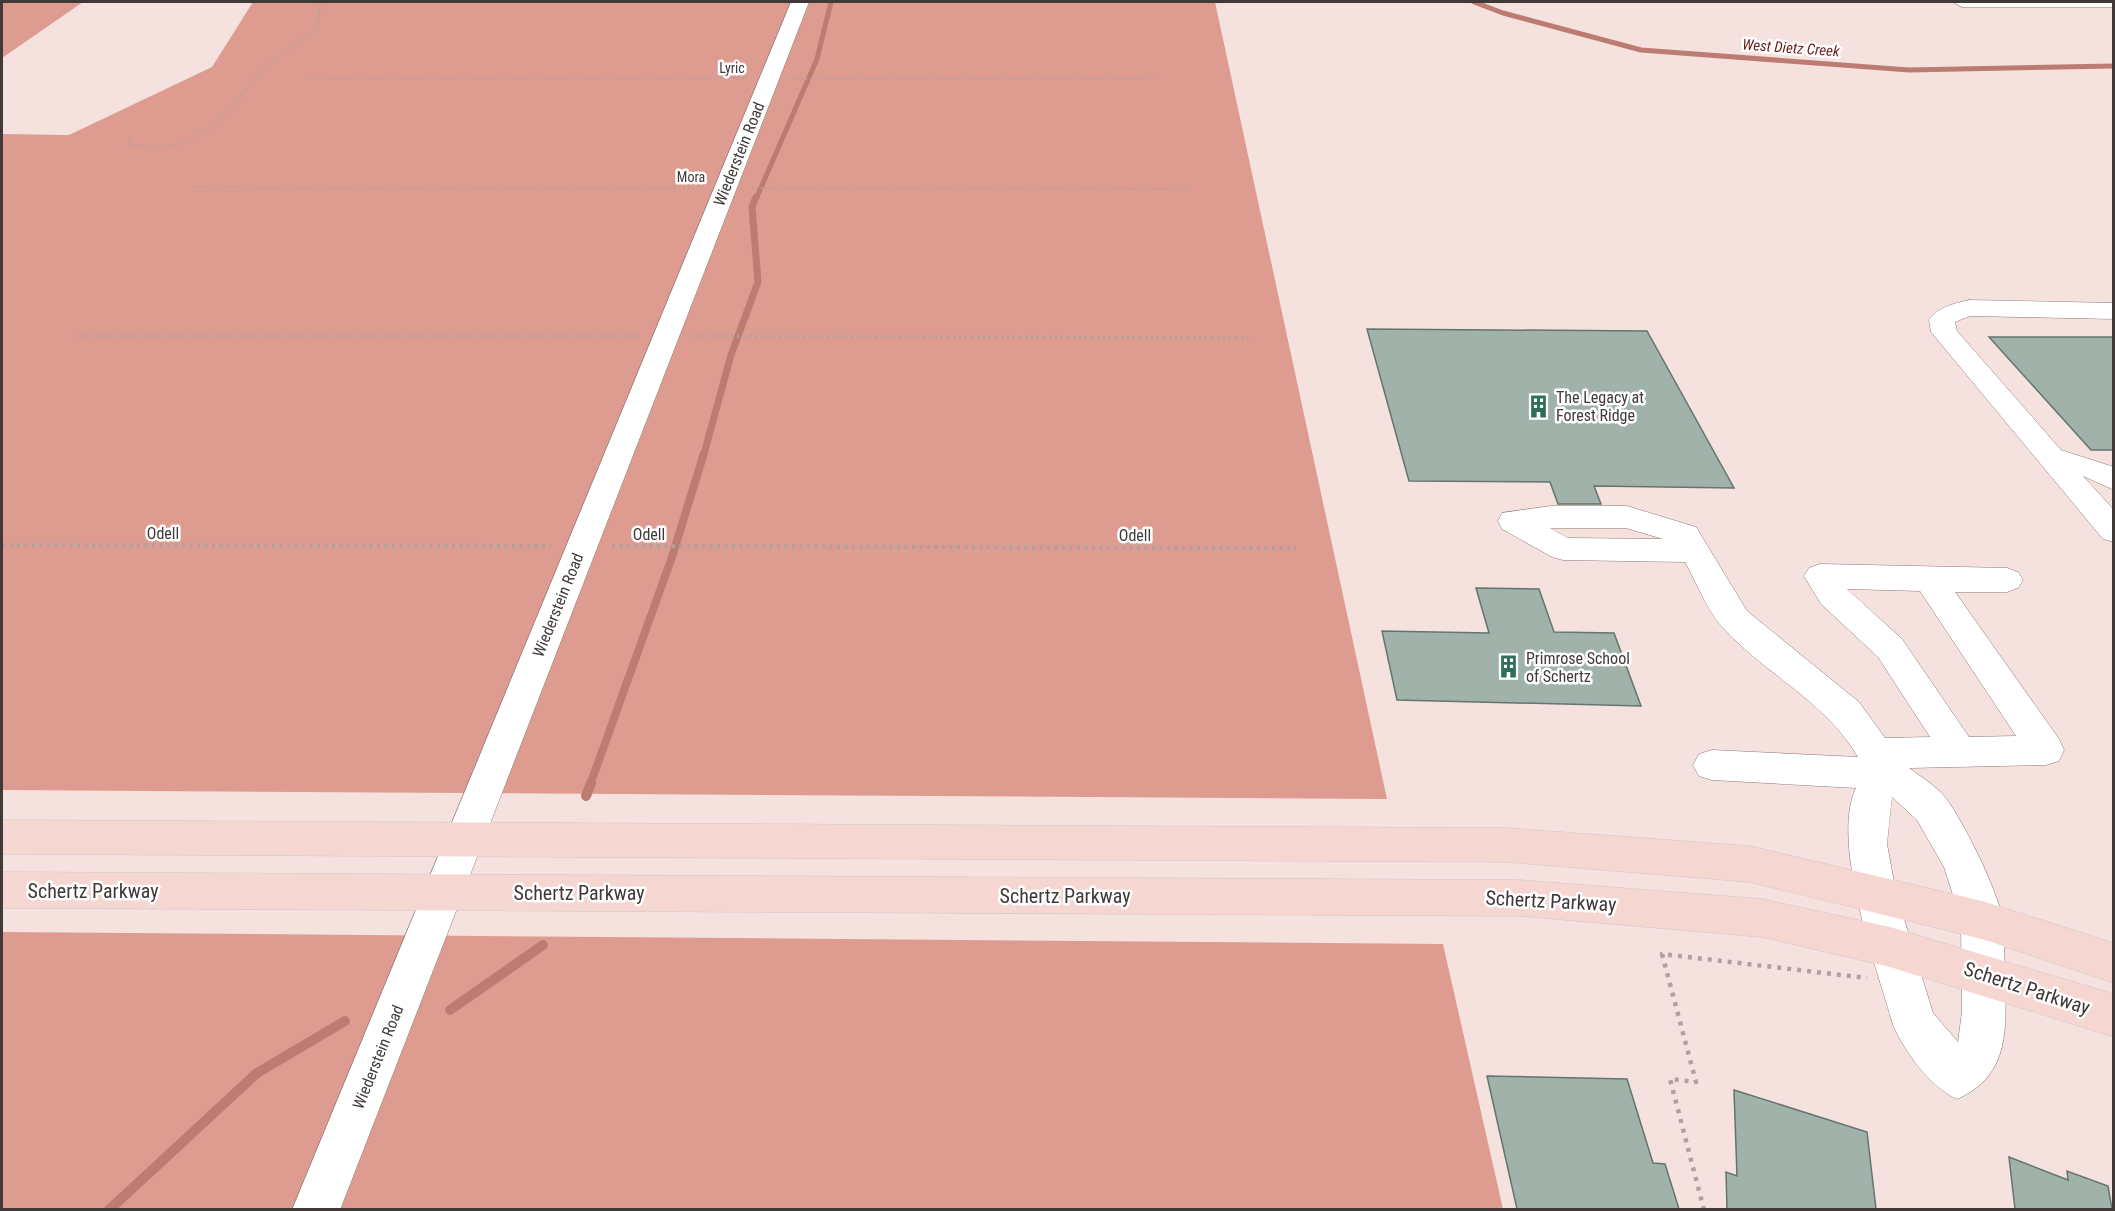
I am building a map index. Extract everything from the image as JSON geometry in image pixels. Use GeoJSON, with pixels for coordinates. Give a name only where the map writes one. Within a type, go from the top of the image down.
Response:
{"type":"FeatureCollection","features":[{"type":"Feature","properties":{"kind":"main road"},"geometry":{"type":"LineString","coordinates":[[2,837],[1506,845],[1750,864],[1982,920],[2114,963]]}},
{"type":"Feature","properties":{"kind":"main road","name":"Schertz Parkway"},"geometry":{"type":"LineString","coordinates":[[2,890],[1520,898],[1762,918],[1889,961],[1984,974],[2114,1016]]}},
{"type":"Feature","properties":{"kind":"street","name":"Wiederstein Road"},"geometry":{"type":"LineString","coordinates":[[316,1209],[800,2]]}},
{"type":"Feature","properties":{"kind":"street"},"geometry":{"type":"LineString","coordinates":[[1962,2],[2114,2]]}},
{"type":"Feature","properties":{"kind":"street"},"geometry":{"type":"LineString","coordinates":[[2114,311],[1969,308],[1951,313],[1942,320],[1944,332],[2114,531]]}},
{"type":"Feature","properties":{"kind":"street"},"geometry":{"type":"LineString","coordinates":[[2052,458],[2095,469],[2114,480]]}},
{"type":"Feature","properties":{"kind":"street"},"geometry":{"type":"LineString","coordinates":[[1513,521],[1563,549],[1689,543],[1735,620],[1846,712],[1881,764],[1931,808],[1962,862],[1982,920],[1984,1012],[1980,1051],[1957,1076],[1915,1025],[1889,961],[1867,844],[1874,793],[1881,764]]}},
{"type":"Feature","properties":{"kind":"street"},"geometry":{"type":"LineString","coordinates":[[1959,752],[1890,648],[1833,595],[1821,576],[2007,580]]}},
{"type":"Feature","properties":{"kind":"street"},"geometry":{"type":"LineString","coordinates":[[1712,765],[1881,764],[1959,752],[2046,750],[1929,580]]}},
{"type":"Feature","properties":{"kind":"path"},"geometry":{"type":"LineString","coordinates":[[130,140],[128,144],[136,146],[178,146],[208,132],[236,107],[277,57],[318,27],[320,2]]}},
{"type":"Feature","properties":{"kind":"path","name":"Lyric"},"geometry":{"type":"LineString","coordinates":[[310,78],[1154,79]]}},
{"type":"Feature","properties":{"kind":"path","name":"Mora"},"geometry":{"type":"LineString","coordinates":[[193,187],[1189,189]]}},
{"type":"Feature","properties":{"kind":"path","name":"Odell"},"geometry":{"type":"LineString","coordinates":[[2,545],[1296,548]]}},
{"type":"Feature","properties":{"kind":"path"},"geometry":{"type":"LineString","coordinates":[[1704,1209],[1670,1079],[1696,1082],[1662,954],[1880,980],[1889,961]]}},
{"type":"Feature","properties":{"kind":"shaded area"},"geometry":{"type":"Polygon","coordinates":[[[2,2],[83,2],[2,58],[2,2]]]}},
{"type":"Feature","properties":{"kind":"shaded area"},"geometry":{"type":"Polygon","coordinates":[[[253,2],[1215,2],[1387,799],[2,790],[2,134],[69,135],[212,67],[253,2]]]}},
{"type":"Feature","properties":{"kind":"shaded area"},"geometry":{"type":"Polygon","coordinates":[[[2,932],[1443,944],[1503,1209],[2,1210],[2,932]]]}},
{"type":"Feature","properties":{"kind":"building","name":"The Legacy at Forest Ridge"},"geometry":{"type":"Polygon","coordinates":[[[1367,329],[1647,331],[1734,488],[1594,486],[1601,504],[1558,504],[1550,482],[1409,481],[1367,329]]]}},
{"type":"Feature","properties":{"kind":"building"},"geometry":{"type":"Polygon","coordinates":[[[1989,337],[2114,337],[2114,450],[2091,450],[1989,337]]]}},
{"type":"Feature","properties":{"kind":"building","name":"Primrose School of Schertz"},"geometry":{"type":"Polygon","coordinates":[[[1476,588],[1539,589],[1554,632],[1614,633],[1641,706],[1397,700],[1382,631],[1489,633],[1476,588]]]}},
{"type":"Feature","properties":{"kind":"building"},"geometry":{"type":"Polygon","coordinates":[[[1487,1076],[1627,1079],[1653,1163],[1665,1164],[1679,1209],[1517,1209],[1487,1076]]]}},
{"type":"Feature","properties":{"kind":"building"},"geometry":{"type":"Polygon","coordinates":[[[1734,1090],[1867,1132],[1876,1209],[1727,1209],[1726,1172],[1737,1176],[1734,1090]]]}},
{"type":"Feature","properties":{"kind":"building"},"geometry":{"type":"Polygon","coordinates":[[[2009,1157],[2068,1180],[2067,1171],[2108,1186],[2112,1209],[2015,1209],[2009,1157]]]}},
{"type":"Feature","properties":{"kind":"waterway"},"geometry":{"type":"LineString","coordinates":[[756,199],[817,59],[831,2]]}},
{"type":"Feature","properties":{"kind":"waterway","name":"West Dietz Creek"},"geometry":{"type":"LineString","coordinates":[[1474,2],[1503,13],[1641,50],[1909,70],[2114,66]]}},
{"type":"Feature","properties":{"kind":"waterway"},"geometry":{"type":"LineString","coordinates":[[704,454],[731,355],[758,282],[752,207],[756,197]]}},
{"type":"Feature","properties":{"kind":"waterway"},"geometry":{"type":"LineString","coordinates":[[590,785],[672,557],[704,453]]}},
{"type":"Feature","properties":{"kind":"waterway"},"geometry":{"type":"LineString","coordinates":[[586,796],[591,783]]}},
{"type":"Feature","properties":{"kind":"waterway"},"geometry":{"type":"LineString","coordinates":[[450,1010],[543,945]]}},
{"type":"Feature","properties":{"kind":"waterway"},"geometry":{"type":"LineString","coordinates":[[109,1210],[257,1073],[345,1021]]}},
{"type":"Feature","properties":{"kind":"place","name":"The Legacy at Forest Ridge"},"geometry":{"type":"Point","coordinates":[1538,406]}},
{"type":"Feature","properties":{"kind":"place","name":"Primrose School of Schertz"},"geometry":{"type":"Point","coordinates":[1508,667]}}]}
